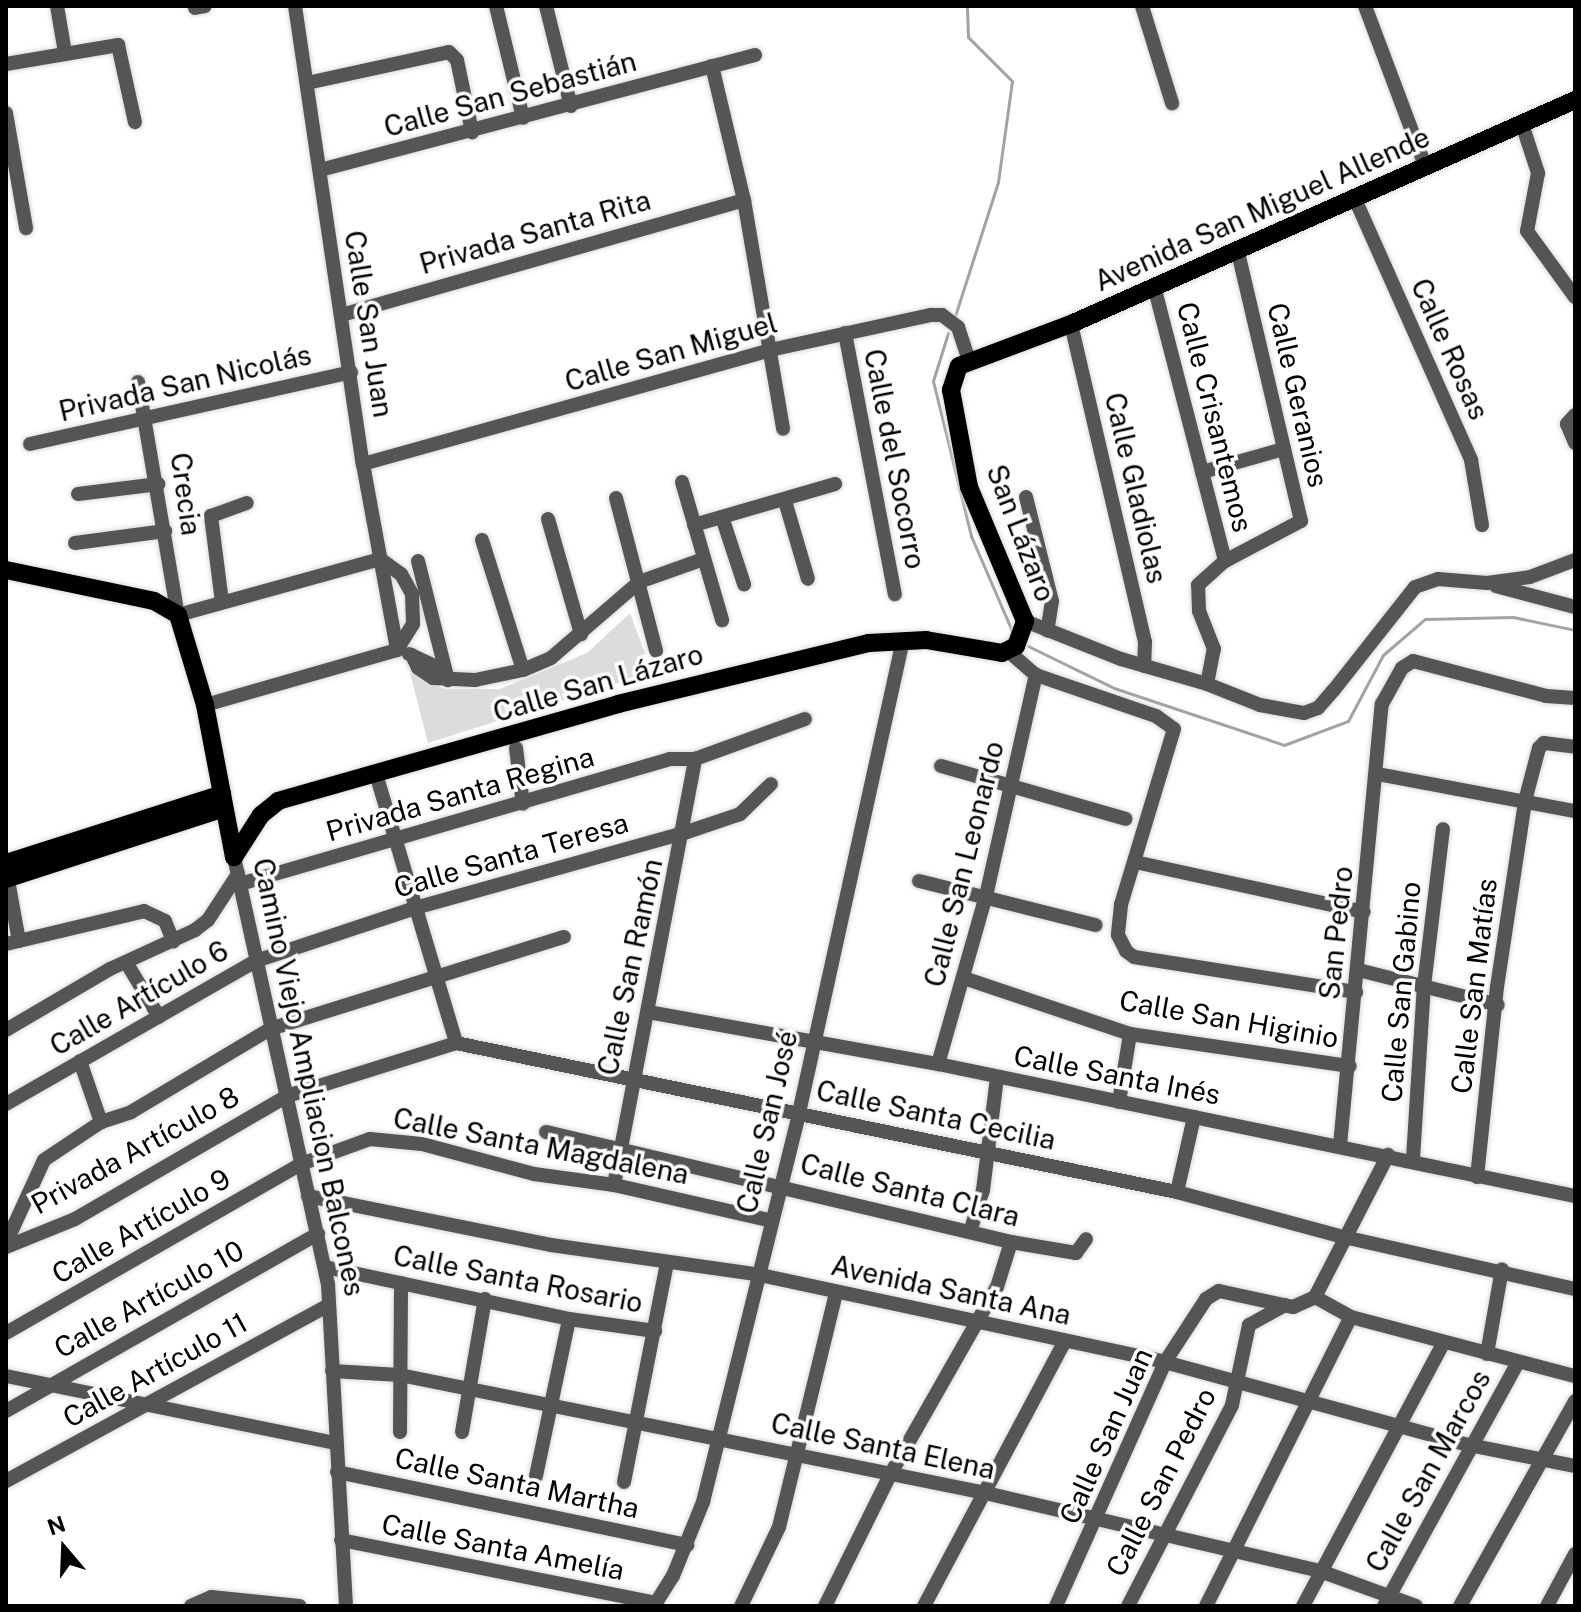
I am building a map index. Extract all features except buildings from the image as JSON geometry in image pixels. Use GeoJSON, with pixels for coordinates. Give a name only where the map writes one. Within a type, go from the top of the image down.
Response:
{"type":"FeatureCollection","features":[{"type":"Feature","properties":{"kind":"main road","name":"Avenida San Miguel Allende"},"geometry":{"type":"LineString","coordinates":[[969,360],[1071,324],[1575,100]]}},
{"type":"Feature","properties":{"kind":"main road","name":"San Lázaro"},"geometry":{"type":"LineString","coordinates":[[969,360],[955,372],[951,390],[969,487],[1018,639]]}},
{"type":"Feature","properties":{"kind":"main road"},"geometry":{"type":"LineString","coordinates":[[6,570],[154,601],[178,615]]}},
{"type":"Feature","properties":{"kind":"main road","name":"Camino Viejo Ampliacion Balcones"},"geometry":{"type":"LineString","coordinates":[[178,615],[205,705],[237,872]]}},
{"type":"Feature","properties":{"kind":"main road","name":"Calle San Lázaro"},"geometry":{"type":"LineString","coordinates":[[237,872],[267,807],[376,774],[831,649],[903,641],[1018,639]]}},
{"type":"Feature","properties":{"kind":"main road"},"geometry":{"type":"LineString","coordinates":[[6,872],[223,801]]}},
{"type":"Feature","properties":{"kind":"street"},"geometry":{"type":"LineString","coordinates":[[57,6],[65,53]]}},
{"type":"Feature","properties":{"kind":"street","name":"Calle San Juan"},"geometry":{"type":"LineString","coordinates":[[295,6],[363,464],[397,650]]}},
{"type":"Feature","properties":{"kind":"street"},"geometry":{"type":"LineString","coordinates":[[496,6],[523,118]]}},
{"type":"Feature","properties":{"kind":"street"},"geometry":{"type":"LineString","coordinates":[[546,6],[571,106]]}},
{"type":"Feature","properties":{"kind":"street"},"geometry":{"type":"LineString","coordinates":[[1142,6],[1172,103]]}},
{"type":"Feature","properties":{"kind":"street"},"geometry":{"type":"LineString","coordinates":[[1365,6],[1426,168]]}},
{"type":"Feature","properties":{"kind":"street"},"geometry":{"type":"LineString","coordinates":[[6,64],[118,45],[135,122]]}},
{"type":"Feature","properties":{"kind":"street"},"geometry":{"type":"LineString","coordinates":[[307,83],[449,52],[457,60],[472,132]]}},
{"type":"Feature","properties":{"kind":"street","name":"Calle San Sebastián"},"geometry":{"type":"LineString","coordinates":[[320,170],[755,55]]}},
{"type":"Feature","properties":{"kind":"street"},"geometry":{"type":"LineString","coordinates":[[712,66],[744,200],[783,429]]}},
{"type":"Feature","properties":{"kind":"street"},"geometry":{"type":"LineString","coordinates":[[6,113],[26,228]]}},
{"type":"Feature","properties":{"kind":"street"},"geometry":{"type":"LineString","coordinates":[[1522,124],[1538,173],[1527,231],[1575,297]]}},
{"type":"Feature","properties":{"kind":"street","name":"Calle Rosas"},"geometry":{"type":"LineString","coordinates":[[1355,199],[1471,460],[1482,525]]}},
{"type":"Feature","properties":{"kind":"street","name":"Privada Santa Rita"},"geometry":{"type":"LineString","coordinates":[[341,315],[744,200]]}},
{"type":"Feature","properties":{"kind":"street","name":"Calle Geranios"},"geometry":{"type":"LineString","coordinates":[[1207,684],[1214,649],[1199,611],[1198,585],[1225,561],[1301,521],[1237,249]]}},
{"type":"Feature","properties":{"kind":"street","name":"Calle Crisantemos"},"geometry":{"type":"LineString","coordinates":[[1154,286],[1225,561]]}},
{"type":"Feature","properties":{"kind":"street","name":"Calle San Miguel"},"geometry":{"type":"LineString","coordinates":[[363,464],[770,350],[942,315],[958,327],[969,360]]}},
{"type":"Feature","properties":{"kind":"street","name":"Calle Gladiolas"},"geometry":{"type":"LineString","coordinates":[[1071,324],[1145,642],[1144,666]]}},
{"type":"Feature","properties":{"kind":"street","name":"Calle del Socorro"},"geometry":{"type":"LineString","coordinates":[[845,333],[895,594]]}},
{"type":"Feature","properties":{"kind":"street","name":"Privada San Nicolás"},"geometry":{"type":"LineString","coordinates":[[30,444],[148,421],[351,372]]}},
{"type":"Feature","properties":{"kind":"street","name":"Crecia"},"geometry":{"type":"LineString","coordinates":[[138,382],[148,421],[178,615]]}},
{"type":"Feature","properties":{"kind":"street"},"geometry":{"type":"LineString","coordinates":[[1571,420],[1575,443]]}},
{"type":"Feature","properties":{"kind":"street"},"geometry":{"type":"LineString","coordinates":[[1202,472],[1284,449]]}},
{"type":"Feature","properties":{"kind":"street"},"geometry":{"type":"LineString","coordinates":[[682,482],[722,620]]}},
{"type":"Feature","properties":{"kind":"street"},"geometry":{"type":"LineString","coordinates":[[78,494],[158,484]]}},
{"type":"Feature","properties":{"kind":"street"},"geometry":{"type":"LineString","coordinates":[[694,525],[835,484]]}},
{"type":"Feature","properties":{"kind":"street"},"geometry":{"type":"LineString","coordinates":[[1026,497],[1052,601],[1047,631]]}},
{"type":"Feature","properties":{"kind":"street"},"geometry":{"type":"LineString","coordinates":[[616,498],[656,651]]}},
{"type":"Feature","properties":{"kind":"street"},"geometry":{"type":"LineString","coordinates":[[785,501],[808,579]]}},
{"type":"Feature","properties":{"kind":"street"},"geometry":{"type":"LineString","coordinates":[[222,602],[211,516],[247,503]]}},
{"type":"Feature","properties":{"kind":"street"},"geometry":{"type":"LineString","coordinates":[[722,517],[744,584]]}},
{"type":"Feature","properties":{"kind":"street"},"geometry":{"type":"LineString","coordinates":[[548,519],[581,634]]}},
{"type":"Feature","properties":{"kind":"street"},"geometry":{"type":"LineString","coordinates":[[75,543],[165,531]]}},
{"type":"Feature","properties":{"kind":"street"},"geometry":{"type":"LineString","coordinates":[[482,540],[523,670]]}},
{"type":"Feature","properties":{"kind":"street"},"geometry":{"type":"LineString","coordinates":[[178,615],[380,559],[401,574],[412,594],[413,624],[397,650]]}},
{"type":"Feature","properties":{"kind":"street"},"geometry":{"type":"LineString","coordinates":[[444,679],[523,670],[551,658],[639,582],[704,559]]}},
{"type":"Feature","properties":{"kind":"street"},"geometry":{"type":"LineString","coordinates":[[1487,583],[1530,577],[1575,560]]}},
{"type":"Feature","properties":{"kind":"street"},"geometry":{"type":"LineString","coordinates":[[418,561],[444,679]]}},
{"type":"Feature","properties":{"kind":"street"},"geometry":{"type":"LineString","coordinates":[[1356,992],[1134,957],[1126,951],[1119,923],[1174,729],[1156,716],[1036,675],[1018,639],[1047,631],[1144,666],[1207,684],[1260,705],[1304,713],[1318,708],[1333,691],[1415,587],[1438,579],[1487,583],[1575,607]]}},
{"type":"Feature","properties":{"kind":"street","name":"Calle San José"},"geometry":{"type":"LineString","coordinates":[[655,1604],[687,1545],[703,1502],[756,1274],[799,1113],[812,1041],[903,641]]}},
{"type":"Feature","properties":{"kind":"street"},"geometry":{"type":"LineString","coordinates":[[205,705],[397,650],[437,667],[444,679]]}},
{"type":"Feature","properties":{"kind":"street","name":"San Pedro"},"geometry":{"type":"LineString","coordinates":[[1340,1145],[1350,1066],[1382,704],[1402,668],[1413,661],[1575,698]]}},
{"type":"Feature","properties":{"kind":"street","name":"Calle San Leonardo"},"geometry":{"type":"LineString","coordinates":[[938,1064],[986,896],[1036,675]]}},
{"type":"Feature","properties":{"kind":"street","name":"Privada Santa Regina"},"geometry":{"type":"LineString","coordinates":[[237,872],[397,842],[670,759],[695,759],[805,719]]}},
{"type":"Feature","properties":{"kind":"street","name":"Calle San Matías"},"geometry":{"type":"LineString","coordinates":[[1477,1177],[1525,801],[1539,748],[1544,743],[1575,747]]}},
{"type":"Feature","properties":{"kind":"street"},"geometry":{"type":"LineString","coordinates":[[516,748],[523,804]]}},
{"type":"Feature","properties":{"kind":"street","name":"Calle San Ramón"},"geometry":{"type":"LineString","coordinates":[[614,1185],[632,1081],[684,833],[695,759]]}},
{"type":"Feature","properties":{"kind":"street"},"geometry":{"type":"LineString","coordinates":[[941,766],[1126,819]]}},
{"type":"Feature","properties":{"kind":"street"},"geometry":{"type":"LineString","coordinates":[[376,774],[456,1043]]}},
{"type":"Feature","properties":{"kind":"street"},"geometry":{"type":"LineString","coordinates":[[1377,774],[1575,811]]}},
{"type":"Feature","properties":{"kind":"street","name":"Calle Santa Teresa"},"geometry":{"type":"LineString","coordinates":[[256,961],[415,908],[684,833],[740,814],[771,784]]}},
{"type":"Feature","properties":{"kind":"street","name":"Calle San Gabino"},"geometry":{"type":"LineString","coordinates":[[1413,1159],[1424,986],[1443,829]]}},
{"type":"Feature","properties":{"kind":"street"},"geometry":{"type":"LineString","coordinates":[[1135,862],[1364,912]]}},
{"type":"Feature","properties":{"kind":"street"},"geometry":{"type":"LineString","coordinates":[[6,872],[12,942],[144,911],[165,921],[173,941]]}},
{"type":"Feature","properties":{"kind":"street"},"geometry":{"type":"LineString","coordinates":[[6,1030],[208,920],[237,872]]}},
{"type":"Feature","properties":{"kind":"street","name":"Camino Viejo Ampliacion Balcones"},"geometry":{"type":"LineString","coordinates":[[237,872],[325,1267],[346,1606]]}},
{"type":"Feature","properties":{"kind":"street"},"geometry":{"type":"LineString","coordinates":[[919,881],[1096,925]]}},
{"type":"Feature","properties":{"kind":"street"},"geometry":{"type":"LineString","coordinates":[[6,1245],[36,1169],[101,1122],[131,1112],[270,1029],[434,975],[564,937]]}},
{"type":"Feature","properties":{"kind":"street","name":"Calle Artículo 6"},"geometry":{"type":"LineString","coordinates":[[6,1104],[256,961]]}},
{"type":"Feature","properties":{"kind":"street"},"geometry":{"type":"LineString","coordinates":[[126,962],[159,1017]]}},
{"type":"Feature","properties":{"kind":"street"},"geometry":{"type":"LineString","coordinates":[[1358,970],[1498,1005]]}},
{"type":"Feature","properties":{"kind":"street","name":"Calle San Higinio"},"geometry":{"type":"LineString","coordinates":[[964,978],[1130,1034],[1350,1066]]}},
{"type":"Feature","properties":{"kind":"street","name":"Calle Santa Inés"},"geometry":{"type":"LineString","coordinates":[[648,1012],[938,1064],[1413,1159],[1477,1177],[1575,1196]]}},
{"type":"Feature","properties":{"kind":"street"},"geometry":{"type":"LineString","coordinates":[[1119,1102],[1130,1034]]}},
{"type":"Feature","properties":{"kind":"street","name":"Calle Santa Cecilia"},"geometry":{"type":"LineString","coordinates":[[287,1096],[456,1043],[1177,1192],[1344,1237],[1502,1269],[1575,1289]]}},
{"type":"Feature","properties":{"kind":"street"},"geometry":{"type":"LineString","coordinates":[[80,1061],[101,1122]]}},
{"type":"Feature","properties":{"kind":"street"},"geometry":{"type":"LineString","coordinates":[[971,1229],[988,1152],[997,1078]]}},
{"type":"Feature","properties":{"kind":"street","name":"Privada Artículo 8"},"geometry":{"type":"LineString","coordinates":[[6,1245],[75,1219],[287,1096]]}},
{"type":"Feature","properties":{"kind":"street"},"geometry":{"type":"LineString","coordinates":[[1177,1192],[1194,1117]]}},
{"type":"Feature","properties":{"kind":"street","name":"Calle Santa Clara"},"geometry":{"type":"LineString","coordinates":[[546,1132],[619,1153],[782,1185],[971,1229],[1011,1242],[1076,1253],[1086,1239]]}},
{"type":"Feature","properties":{"kind":"street","name":"Calle Santa Magdalena"},"geometry":{"type":"LineString","coordinates":[[301,1164],[353,1143],[385,1139],[534,1174],[614,1185],[772,1221]]}},
{"type":"Feature","properties":{"kind":"street"},"geometry":{"type":"LineString","coordinates":[[1285,1305],[1300,1306],[1315,1297],[1344,1237],[1360,1217],[1388,1155]]}},
{"type":"Feature","properties":{"kind":"street","name":"Calle Artículo 9"},"geometry":{"type":"LineString","coordinates":[[6,1333],[301,1164]]}},
{"type":"Feature","properties":{"kind":"street","name":"Avenida Santa Ana"},"geometry":{"type":"LineString","coordinates":[[308,1196],[505,1237],[756,1274],[1165,1362],[1312,1398],[1469,1445],[1575,1466]]}},
{"type":"Feature","properties":{"kind":"street","name":"Calle Artículo 10"},"geometry":{"type":"LineString","coordinates":[[6,1411],[318,1234]]}},
{"type":"Feature","properties":{"kind":"street"},"geometry":{"type":"LineString","coordinates":[[825,1606],[890,1475],[997,1287],[1011,1242]]}},
{"type":"Feature","properties":{"kind":"street"},"geometry":{"type":"LineString","coordinates":[[624,1482],[667,1263]]}},
{"type":"Feature","properties":{"kind":"street","name":"Calle Santa Rosario"},"geometry":{"type":"LineString","coordinates":[[325,1267],[569,1319],[655,1331]]}},
{"type":"Feature","properties":{"kind":"street"},"geometry":{"type":"LineString","coordinates":[[1487,1354],[1502,1269]]}},
{"type":"Feature","properties":{"kind":"street"},"geometry":{"type":"LineString","coordinates":[[400,1432],[401,1283]]}},
{"type":"Feature","properties":{"kind":"street","name":"Calle San Juan"},"geometry":{"type":"LineString","coordinates":[[1056,1606],[1098,1520],[1165,1362],[1214,1294],[1226,1289],[1285,1305]]}},
{"type":"Feature","properties":{"kind":"street"},"geometry":{"type":"LineString","coordinates":[[741,1606],[773,1546],[836,1293]]}},
{"type":"Feature","properties":{"kind":"street"},"geometry":{"type":"LineString","coordinates":[[1315,1297],[1351,1317],[1443,1344],[1575,1376]]}},
{"type":"Feature","properties":{"kind":"street"},"geometry":{"type":"LineString","coordinates":[[462,1432],[485,1299]]}},
{"type":"Feature","properties":{"kind":"street","name":"Calle Artículo 11"},"geometry":{"type":"LineString","coordinates":[[6,1481],[329,1305]]}},
{"type":"Feature","properties":{"kind":"street","name":"Calle San Pedro"},"geometry":{"type":"LineString","coordinates":[[1128,1606],[1220,1432],[1240,1380],[1249,1325],[1285,1305]]}},
{"type":"Feature","properties":{"kind":"street"},"geometry":{"type":"LineString","coordinates":[[1206,1606],[1351,1317]]}},
{"type":"Feature","properties":{"kind":"street"},"geometry":{"type":"LineString","coordinates":[[536,1476],[569,1319]]}},
{"type":"Feature","properties":{"kind":"street"},"geometry":{"type":"LineString","coordinates":[[924,1606],[981,1492],[1065,1341]]}},
{"type":"Feature","properties":{"kind":"street"},"geometry":{"type":"LineString","coordinates":[[1303,1606],[1443,1344]]}},
{"type":"Feature","properties":{"kind":"street","name":"Calle San Marcos"},"geometry":{"type":"LineString","coordinates":[[1386,1601],[1469,1445],[1518,1362]]}},
{"type":"Feature","properties":{"kind":"street","name":"Calle Santa Elena"},"geometry":{"type":"LineString","coordinates":[[332,1371],[400,1375],[469,1387],[981,1492],[1320,1571],[1386,1601],[1416,1606]]}},
{"type":"Feature","properties":{"kind":"street"},"geometry":{"type":"LineString","coordinates":[[6,1376],[54,1383],[143,1405],[335,1443]]}},
{"type":"Feature","properties":{"kind":"street"},"geometry":{"type":"LineString","coordinates":[[1460,1606],[1575,1401]]}},
{"type":"Feature","properties":{"kind":"street","name":"Calle Santa Martha"},"geometry":{"type":"LineString","coordinates":[[337,1472],[687,1545]]}},
{"type":"Feature","properties":{"kind":"street","name":"Calle Santa Amelía"},"geometry":{"type":"LineString","coordinates":[[341,1540],[655,1604]]}},
{"type":"Feature","properties":{"kind":"street"},"geometry":{"type":"LineString","coordinates":[[1547,1606],[1572,1563]]}},
{"type":"Feature","properties":{"kind":"street"},"geometry":{"type":"LineString","coordinates":[[191,1606],[211,1597],[300,1606]]}},
{"type":"Feature","properties":{"kind":"shaded area"},"geometry":{"type":"Polygon","coordinates":[[[630,613],[652,672],[428,743],[410,673],[444,689],[500,689],[587,653],[630,613]]]}},
{"type":"Feature","properties":{"kind":"waterway"},"geometry":{"type":"LineString","coordinates":[[955,316],[998,182],[1012,81],[968,37],[967,6]]}},
{"type":"Feature","properties":{"kind":"waterway"},"geometry":{"type":"LineString","coordinates":[[948,333],[933,381],[971,536],[1013,633]]}},
{"type":"Feature","properties":{"kind":"waterway"},"geometry":{"type":"LineString","coordinates":[[1028,646],[1114,688],[1284,745],[1348,721],[1383,655],[1425,619],[1513,617],[1575,630]]}}]}
